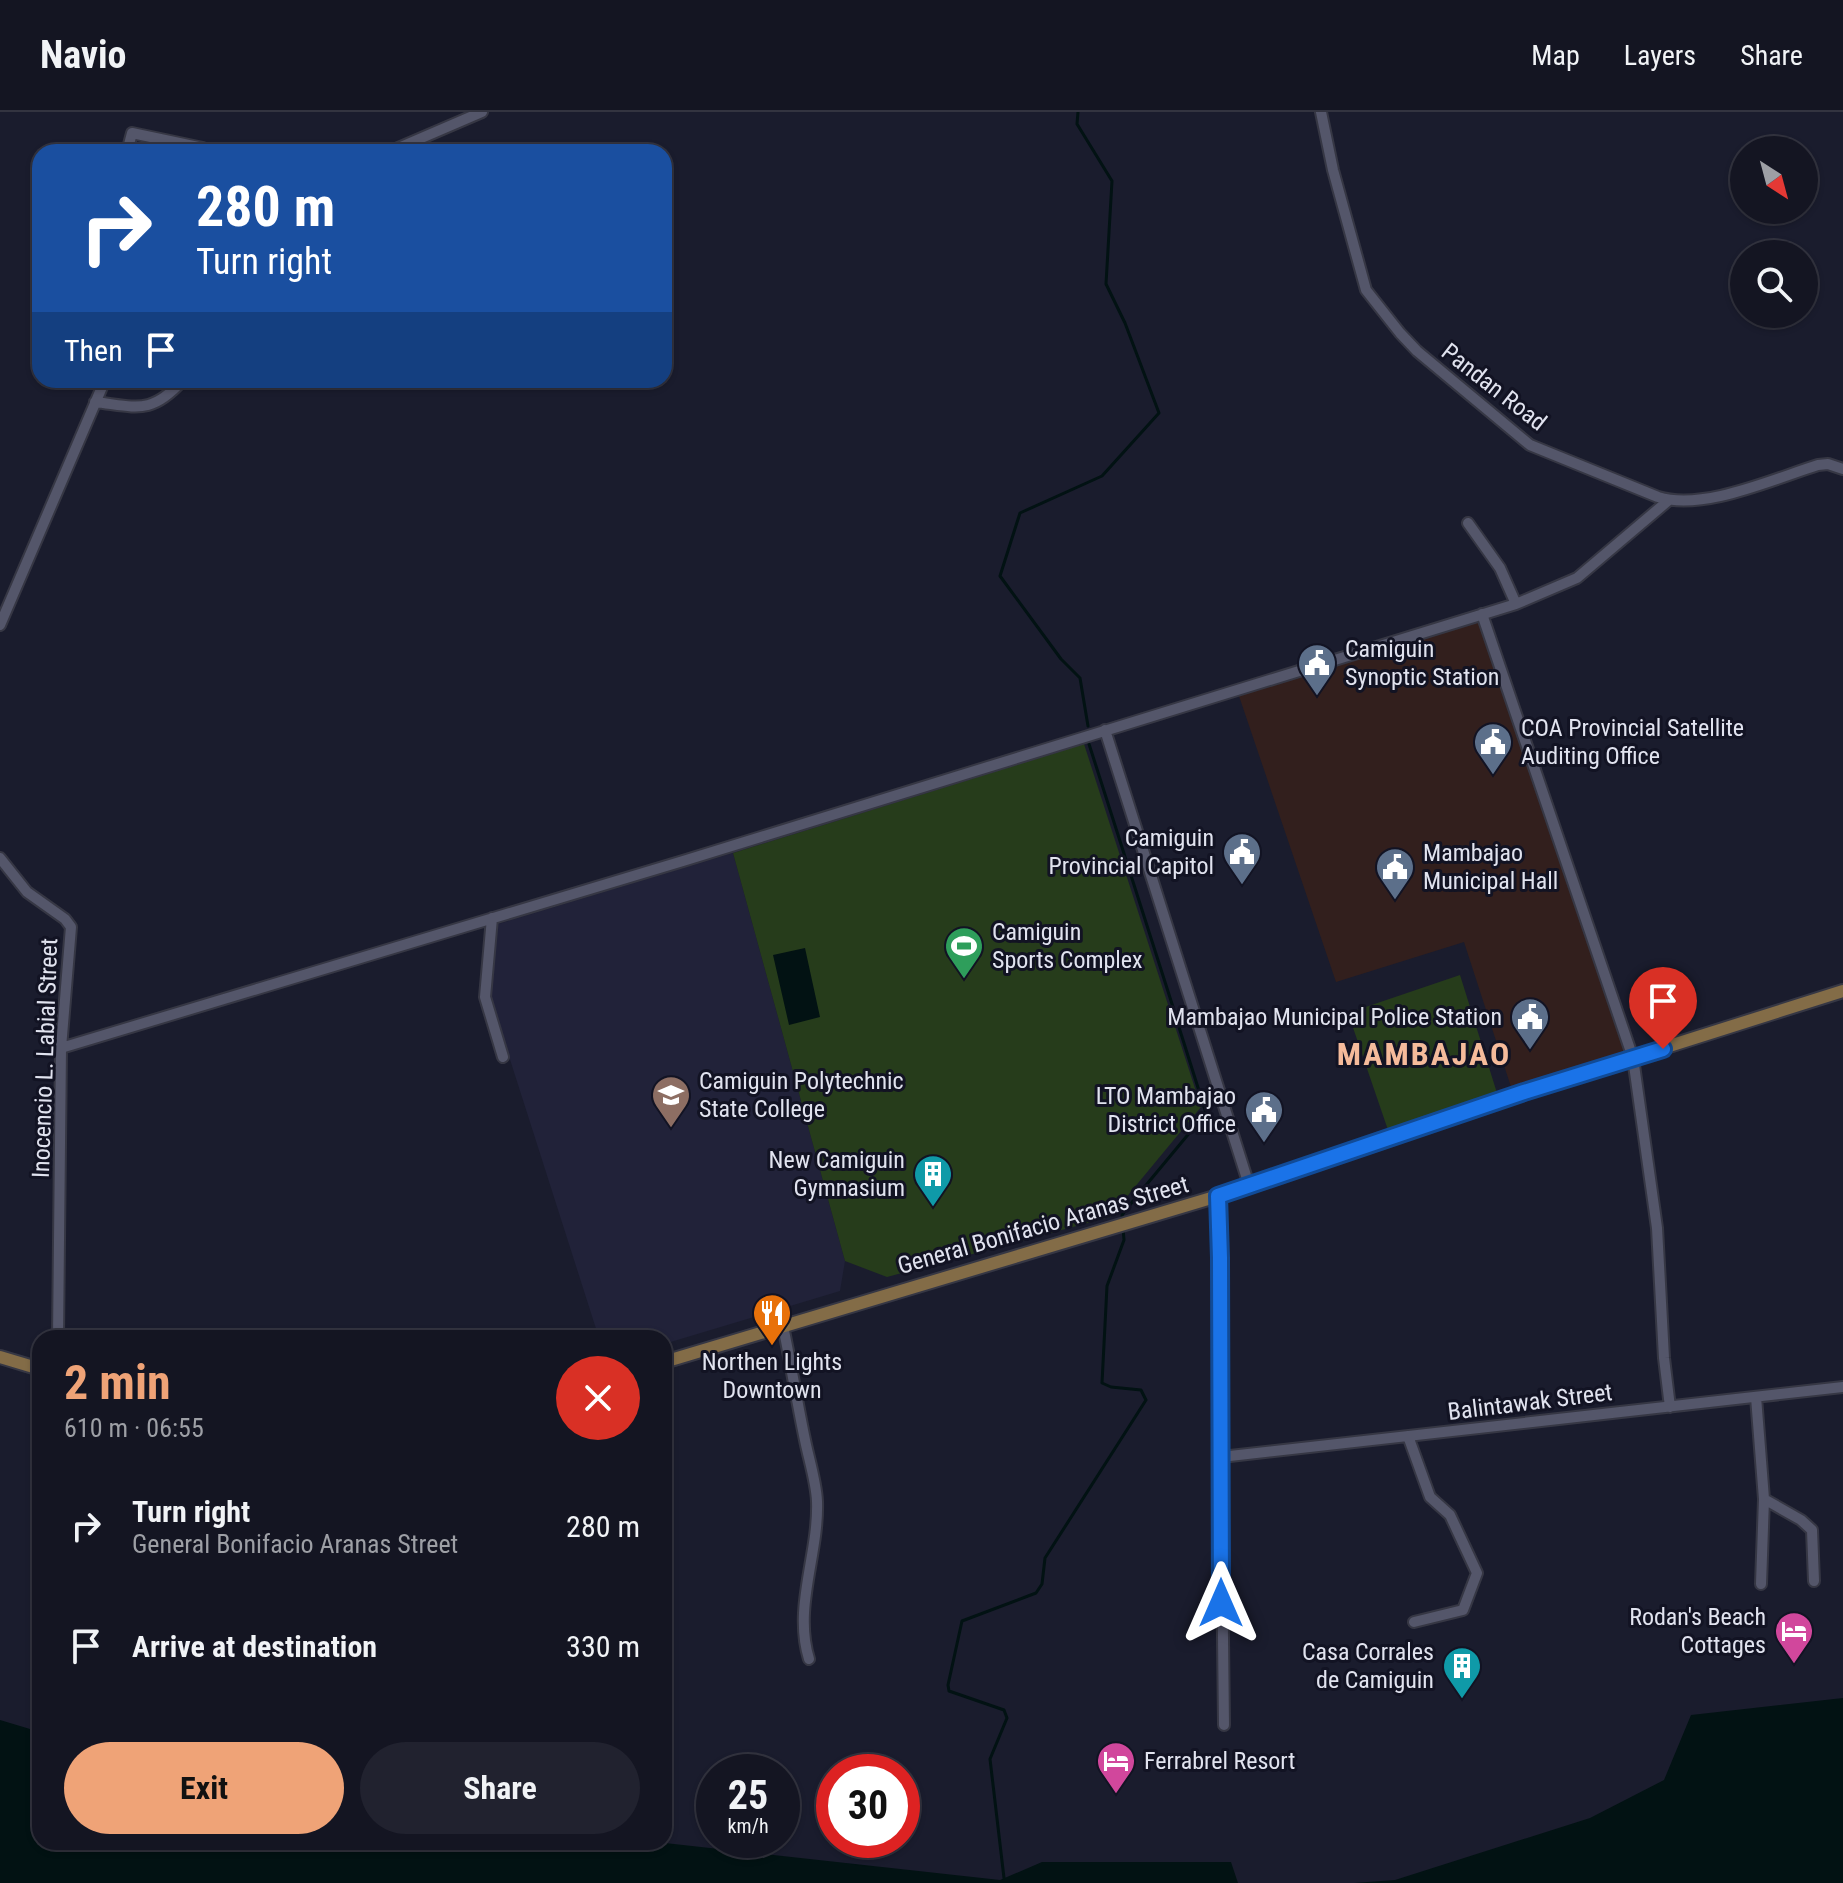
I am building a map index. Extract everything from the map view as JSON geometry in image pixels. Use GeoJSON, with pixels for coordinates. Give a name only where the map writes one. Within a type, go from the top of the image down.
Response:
{"type":"FeatureCollection","features":[{"type":"Feature","properties":{"kind":"main road","name":"General Bonifacio Aranas Street"},"geometry":{"type":"LineString","coordinates":[[672,1360],[1218,1196],[1843,991]]}},
{"type":"Feature","properties":{"kind":"main road"},"geometry":{"type":"LineString","coordinates":[[0,1357],[32,1367]]}},
{"type":"Feature","properties":{"kind":"street"},"geometry":{"type":"LineString","coordinates":[[408,144],[482,112]]}},
{"type":"Feature","properties":{"kind":"street","name":"Pandan Road"},"geometry":{"type":"LineString","coordinates":[[1321,112],[1333,170],[1366,290],[1400,333],[1452,381],[1530,445],[1679,502],[1706,499],[1818,465],[1841,466]]}},
{"type":"Feature","properties":{"kind":"street"},"geometry":{"type":"LineString","coordinates":[[129,144],[132,133],[184,144]]}},
{"type":"Feature","properties":{"kind":"street"},"geometry":{"type":"LineString","coordinates":[[0,625],[101,388]]}},
{"type":"Feature","properties":{"kind":"street"},"geometry":{"type":"LineString","coordinates":[[95,402],[144,408],[161,400],[174,388]]}},
{"type":"Feature","properties":{"kind":"street"},"geometry":{"type":"LineString","coordinates":[[61,1048],[1516,604],[1577,578],[1669,500]]}},
{"type":"Feature","properties":{"kind":"street"},"geometry":{"type":"LineString","coordinates":[[1468,523],[1489,551],[1516,604]]}},
{"type":"Feature","properties":{"kind":"street"},"geometry":{"type":"LineString","coordinates":[[1482,614],[1633,1058],[1657,1228],[1664,1358],[1670,1407]]}},
{"type":"Feature","properties":{"kind":"street"},"geometry":{"type":"LineString","coordinates":[[1105,730],[1249,1185]]}},
{"type":"Feature","properties":{"kind":"street","name":"Inocencio L. Labial Street"},"geometry":{"type":"LineString","coordinates":[[0,858],[27,892],[65,919],[71,927],[61,1048],[58,1330]]}},
{"type":"Feature","properties":{"kind":"street"},"geometry":{"type":"LineString","coordinates":[[492,918],[485,997],[503,1057]]}},
{"type":"Feature","properties":{"kind":"street"},"geometry":{"type":"LineString","coordinates":[[1218,1196],[1224,1725]]}},
{"type":"Feature","properties":{"kind":"street"},"geometry":{"type":"LineString","coordinates":[[783,1326],[817,1498],[816,1542],[806,1591],[804,1641],[809,1659]]}},
{"type":"Feature","properties":{"kind":"street","name":"Balintawak Street"},"geometry":{"type":"LineString","coordinates":[[1221,1457],[1843,1387]]}},
{"type":"Feature","properties":{"kind":"street"},"geometry":{"type":"LineString","coordinates":[[1756,1397],[1764,1499],[1761,1584]]}},
{"type":"Feature","properties":{"kind":"street"},"geometry":{"type":"LineString","coordinates":[[1408,1436],[1430,1497],[1450,1515],[1477,1573],[1463,1610],[1414,1622]]}},
{"type":"Feature","properties":{"kind":"street"},"geometry":{"type":"LineString","coordinates":[[1764,1499],[1801,1520],[1812,1530],[1814,1581]]}},
{"type":"Feature","properties":{"kind":"shaded area"},"geometry":{"type":"Polygon","coordinates":[[[1479,622],[1625,1054],[1512,1090],[1464,942],[1336,982],[1239,696],[1479,622]]]}},
{"type":"Feature","properties":{"kind":"shaded area","name":"Camiguin Polytechnic State College"},"geometry":{"type":"Polygon","coordinates":[[[733,853],[845,1261],[840,1291],[672,1342],[672,1330],[596,1330],[490,997],[495,925],[733,853]]]}},
{"type":"Feature","properties":{"kind":"shaded area"},"geometry":{"type":"Polygon","coordinates":[[[805,948],[820,1017],[789,1025],[773,955],[805,948]]]}},
{"type":"Feature","properties":{"kind":"shaded area"},"geometry":{"type":"Polygon","coordinates":[[[1843,1698],[1843,1883],[1354,1883],[1395,1880],[1590,1818],[1664,1780],[1691,1715],[1843,1698]]]}},
{"type":"Feature","properties":{"kind":"shaded area"},"geometry":{"type":"Polygon","coordinates":[[[0,1720],[32,1730],[32,1850],[672,1850],[672,1844],[696,1846],[696,1858],[800,1858],[1000,1880],[1042,1862],[1231,1862],[1238,1883],[0,1883],[0,1720]]]}},
{"type":"Feature","properties":{"kind":"green space","name":"Camiguin Sports Complex"},"geometry":{"type":"Polygon","coordinates":[[[1084,744],[1201,1107],[1110,1217],[887,1277],[845,1261],[733,853],[1084,744]]]}},
{"type":"Feature","properties":{"kind":"green space"},"geometry":{"type":"Polygon","coordinates":[[[1460,975],[1497,1093],[1388,1130],[1348,1013],[1460,975]]]}},
{"type":"Feature","properties":{"kind":"waterway"},"geometry":{"type":"LineString","coordinates":[[1078,112],[1077,124],[1112,181],[1106,284],[1125,323],[1159,413],[1102,476],[1020,513],[1000,576],[1061,659],[1080,678],[1088,726]]}},
{"type":"Feature","properties":{"kind":"waterway"},"geometry":{"type":"LineString","coordinates":[[1089,744],[1173,1007]]}},
{"type":"Feature","properties":{"kind":"waterway"},"geometry":{"type":"LineString","coordinates":[[1142,1190],[1206,1113],[1177,1021]]}},
{"type":"Feature","properties":{"kind":"waterway"},"geometry":{"type":"LineString","coordinates":[[1123,1221],[1122,1215],[1133,1201]]}},
{"type":"Feature","properties":{"kind":"waterway"},"geometry":{"type":"LineString","coordinates":[[1004,1878],[990,1759],[1007,1718],[1004,1710],[949,1691],[948,1685],[962,1621],[1036,1593],[1042,1584],[1045,1558],[1146,1400],[1141,1390],[1102,1383],[1107,1286],[1124,1240],[1123,1228]]}},
{"type":"Feature","properties":{"kind":"place","name":"Camiguin Synoptic Station"},"geometry":{"type":"Point","coordinates":[1317,697]}},
{"type":"Feature","properties":{"kind":"place","name":"COA Provincial Satellite Auditing Office"},"geometry":{"type":"Point","coordinates":[1493,776]}},
{"type":"Feature","properties":{"kind":"place","name":"Camiguin Provincial Capitol"},"geometry":{"type":"Point","coordinates":[1242,886]}},
{"type":"Feature","properties":{"kind":"place","name":"Mambajao Municipal Hall"},"geometry":{"type":"Point","coordinates":[1395,901]}},
{"type":"Feature","properties":{"kind":"place","name":"Camiguin Sports Complex"},"geometry":{"type":"Point","coordinates":[964,980]}},
{"type":"Feature","properties":{"kind":"place","name":"Mambajao Municipal Police Station"},"geometry":{"type":"Point","coordinates":[1530,1051]}},
{"type":"Feature","properties":{"kind":"place","name":"Camiguin Polytechnic State College"},"geometry":{"type":"Point","coordinates":[671,1129]}},
{"type":"Feature","properties":{"kind":"place","name":"LTO Mambajao District Office"},"geometry":{"type":"Point","coordinates":[1264,1144]}},
{"type":"Feature","properties":{"kind":"place","name":"New Camiguin Gymnasium"},"geometry":{"type":"Point","coordinates":[933,1208]}},
{"type":"Feature","properties":{"kind":"place","name":"Northen Lights Downtown"},"geometry":{"type":"Point","coordinates":[772,1347]}},
{"type":"Feature","properties":{"kind":"place","name":"Rodan's Beach Cottages"},"geometry":{"type":"Point","coordinates":[1794,1665]}},
{"type":"Feature","properties":{"kind":"place","name":"Casa Corrales de Camiguin"},"geometry":{"type":"Point","coordinates":[1462,1700]}},
{"type":"Feature","properties":{"kind":"place","name":"Ferrabrel Resort"},"geometry":{"type":"Point","coordinates":[1116,1795]}},
{"type":"Feature","properties":{"kind":"district","name":"MAMBAJAO"},"geometry":{"type":"Point","coordinates":[1424,1054]}},
{"type":"Feature","properties":{"kind":"route"},"geometry":{"type":"LineString","coordinates":[[1221,1603],[1218,1196],[1524,1092],[1663,1049]]}}]}
